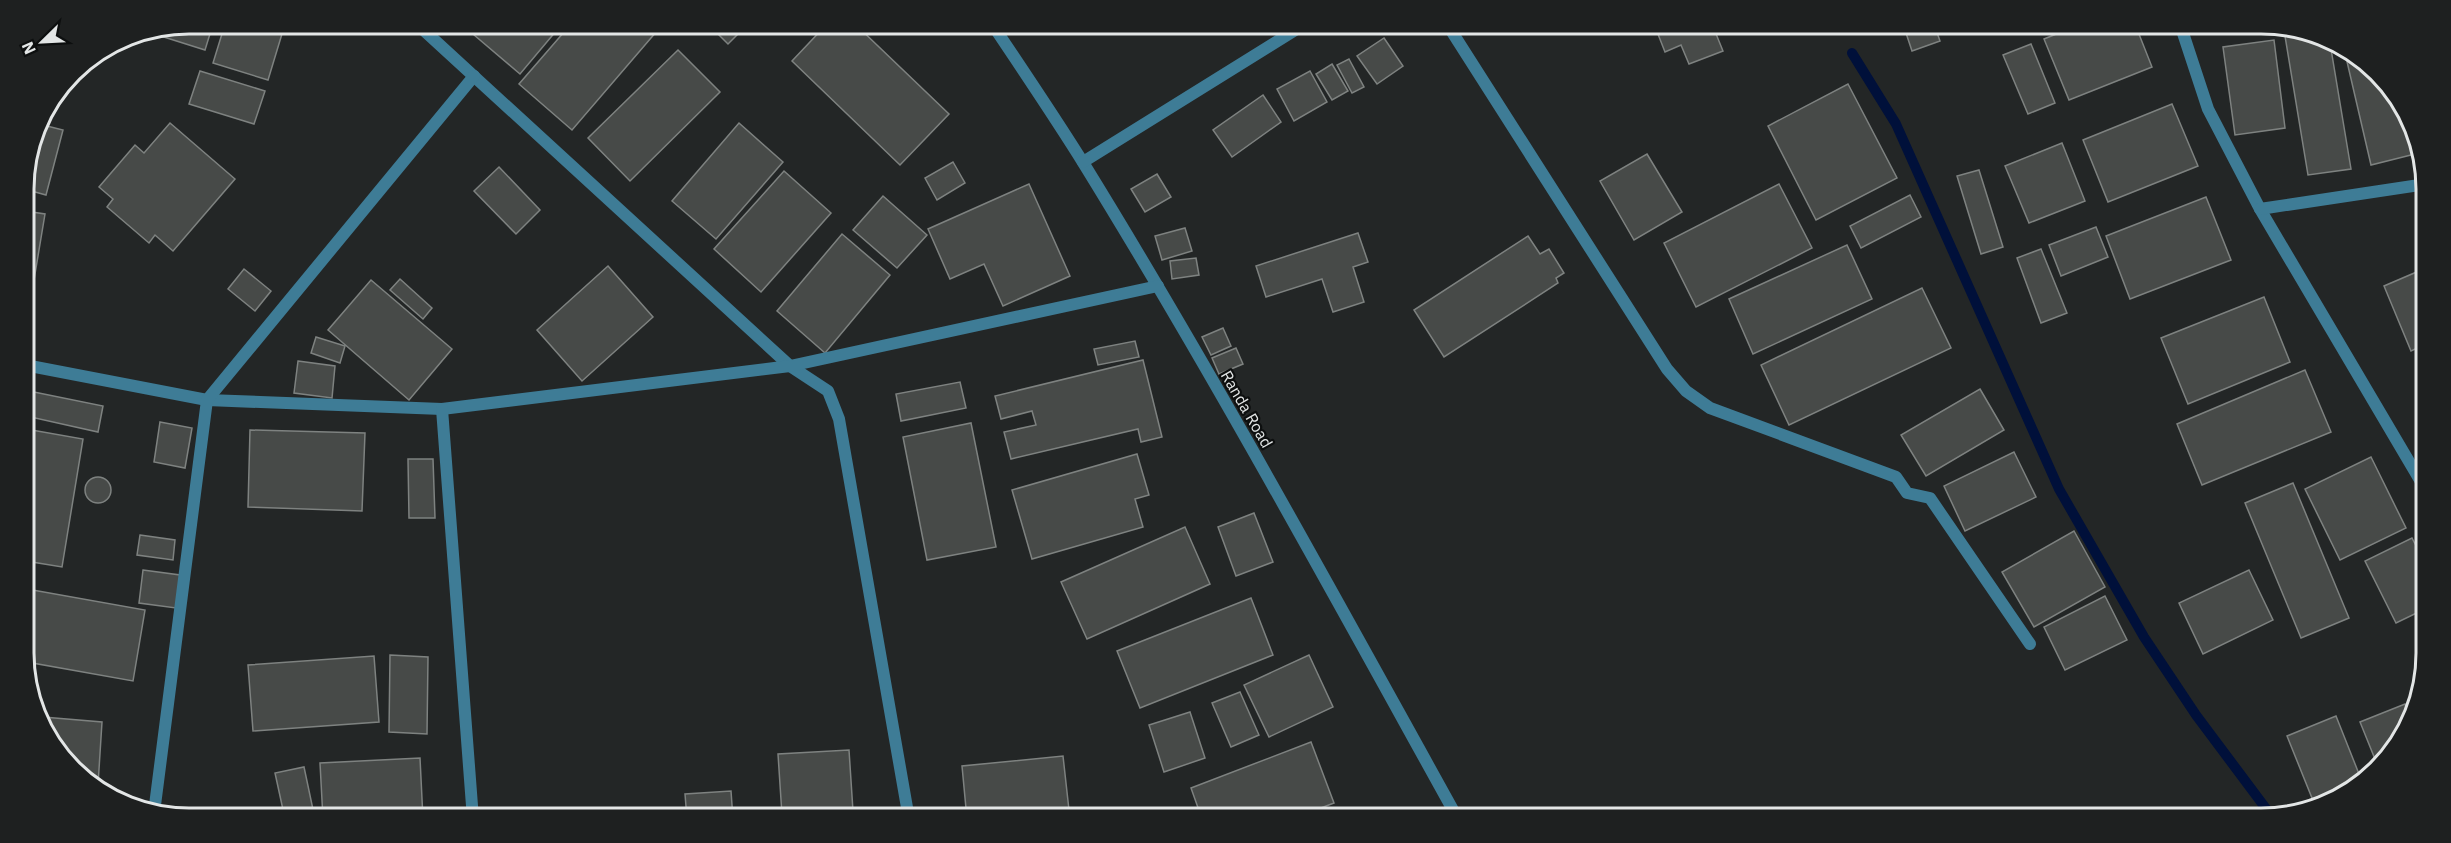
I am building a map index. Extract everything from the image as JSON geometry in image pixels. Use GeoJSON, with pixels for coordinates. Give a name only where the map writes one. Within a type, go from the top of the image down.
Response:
{"type":"FeatureCollection","features":[{"type":"Feature","properties":{"kind":"street"},"geometry":{"type":"LineString","coordinates":[[428,34],[790,366],[828,391],[839,419],[907,808]]}},
{"type":"Feature","properties":{"kind":"street","name":"Randa Road"},"geometry":{"type":"LineString","coordinates":[[999,34],[1083,162],[1158,286],[1452,808]]}},
{"type":"Feature","properties":{"kind":"street"},"geometry":{"type":"LineString","coordinates":[[1083,162],[1289,34]]}},
{"type":"Feature","properties":{"kind":"street"},"geometry":{"type":"LineString","coordinates":[[1453,34],[1667,369],[1686,390],[1710,408],[1896,477],[1908,493],[1930,498],[2030,644]]}},
{"type":"Feature","properties":{"kind":"street"},"geometry":{"type":"LineString","coordinates":[[2183,34],[2208,109],[2260,209],[2416,473]]}},
{"type":"Feature","properties":{"kind":"street"},"geometry":{"type":"LineString","coordinates":[[155,804],[207,399],[474,76]]}},
{"type":"Feature","properties":{"kind":"street"},"geometry":{"type":"LineString","coordinates":[[2260,209],[2416,186]]}},
{"type":"Feature","properties":{"kind":"street"},"geometry":{"type":"LineString","coordinates":[[35,366],[207,399],[442,409],[790,366],[1158,286]]}},
{"type":"Feature","properties":{"kind":"street"},"geometry":{"type":"LineString","coordinates":[[442,409],[472,808]]}},
{"type":"Feature","properties":{"kind":"building"},"geometry":{"type":"Polygon","coordinates":[[[210,34],[205,50],[164,37],[210,34]]]}},
{"type":"Feature","properties":{"kind":"building"},"geometry":{"type":"Polygon","coordinates":[[[222,34],[282,34],[268,80],[213,63],[222,34]]]}},
{"type":"Feature","properties":{"kind":"building"},"geometry":{"type":"Polygon","coordinates":[[[473,34],[554,34],[520,74],[473,34]]]}},
{"type":"Feature","properties":{"kind":"building"},"geometry":{"type":"Polygon","coordinates":[[[562,34],[654,34],[572,130],[519,84],[562,34]]]}},
{"type":"Feature","properties":{"kind":"building"},"geometry":{"type":"Polygon","coordinates":[[[718,34],[738,34],[728,44],[718,34]]]}},
{"type":"Feature","properties":{"kind":"building"},"geometry":{"type":"Polygon","coordinates":[[[818,34],[865,34],[949,114],[900,165],[792,61],[818,34]]]}},
{"type":"Feature","properties":{"kind":"building"},"geometry":{"type":"Polygon","coordinates":[[[1658,34],[1716,34],[1723,51],[1689,64],[1681,45],[1665,52],[1658,34]]]}},
{"type":"Feature","properties":{"kind":"building"},"geometry":{"type":"Polygon","coordinates":[[[1906,34],[1938,34],[1940,41],[1912,51],[1906,34]]]}},
{"type":"Feature","properties":{"kind":"building"},"geometry":{"type":"Polygon","coordinates":[[[2056,34],[2139,34],[2152,67],[2069,100],[2044,39],[2056,34]]]}},
{"type":"Feature","properties":{"kind":"building"},"geometry":{"type":"Polygon","coordinates":[[[2285,37],[2302,40],[2331,51],[2351,169],[2308,175],[2285,37]]]}},
{"type":"Feature","properties":{"kind":"building"},"geometry":{"type":"Polygon","coordinates":[[[1384,38],[1403,66],[1377,84],[1357,56],[1384,38]]]}},
{"type":"Feature","properties":{"kind":"building"},"geometry":{"type":"Polygon","coordinates":[[[2274,40],[2285,128],[2235,135],[2223,47],[2274,40]]]}},
{"type":"Feature","properties":{"kind":"building"},"geometry":{"type":"Polygon","coordinates":[[[2031,44],[2055,103],[2028,114],[2003,55],[2031,44]]]}},
{"type":"Feature","properties":{"kind":"building"},"geometry":{"type":"Polygon","coordinates":[[[678,50],[720,92],[630,181],[588,138],[678,50]]]}},
{"type":"Feature","properties":{"kind":"building"},"geometry":{"type":"Polygon","coordinates":[[[1349,59],[1364,87],[1352,93],[1337,65],[1349,59]]]}},
{"type":"Feature","properties":{"kind":"building"},"geometry":{"type":"Polygon","coordinates":[[[2347,60],[2356,66],[2385,95],[2401,121],[2413,155],[2371,165],[2347,60]]]}},
{"type":"Feature","properties":{"kind":"building"},"geometry":{"type":"Polygon","coordinates":[[[1332,64],[1348,91],[1332,100],[1316,74],[1332,64]]]}},
{"type":"Feature","properties":{"kind":"building"},"geometry":{"type":"Polygon","coordinates":[[[200,71],[265,91],[254,124],[189,104],[200,71]]]}},
{"type":"Feature","properties":{"kind":"building"},"geometry":{"type":"Polygon","coordinates":[[[1310,71],[1327,102],[1294,121],[1277,89],[1310,71]]]}},
{"type":"Feature","properties":{"kind":"building"},"geometry":{"type":"Polygon","coordinates":[[[1848,84],[1897,178],[1816,220],[1768,126],[1848,84]]]}},
{"type":"Feature","properties":{"kind":"building"},"geometry":{"type":"Polygon","coordinates":[[[1263,95],[1281,122],[1232,157],[1213,130],[1263,95]]]}},
{"type":"Feature","properties":{"kind":"building"},"geometry":{"type":"Polygon","coordinates":[[[2172,104],[2198,166],[2108,202],[2083,140],[2172,104]]]}},
{"type":"Feature","properties":{"kind":"building"},"geometry":{"type":"Polygon","coordinates":[[[170,123],[235,179],[173,251],[155,235],[149,243],[107,207],[113,199],[99,187],[135,145],[144,153],[170,123]]]}},
{"type":"Feature","properties":{"kind":"building"},"geometry":{"type":"Polygon","coordinates":[[[739,123],[783,162],[716,239],[672,201],[739,123]]]}},
{"type":"Feature","properties":{"kind":"building"},"geometry":{"type":"Polygon","coordinates":[[[48,126],[63,130],[46,195],[35,192],[35,179],[40,149],[48,126]]]}},
{"type":"Feature","properties":{"kind":"building"},"geometry":{"type":"Polygon","coordinates":[[[2062,143],[2085,201],[2029,223],[2005,166],[2062,143]]]}},
{"type":"Feature","properties":{"kind":"building"},"geometry":{"type":"Polygon","coordinates":[[[1647,154],[1682,212],[1634,240],[1600,181],[1647,154]]]}},
{"type":"Feature","properties":{"kind":"building"},"geometry":{"type":"Polygon","coordinates":[[[953,162],[965,183],[937,200],[925,178],[953,162]]]}},
{"type":"Feature","properties":{"kind":"building"},"geometry":{"type":"Polygon","coordinates":[[[499,167],[540,210],[516,234],[474,191],[499,167]]]}},
{"type":"Feature","properties":{"kind":"building"},"geometry":{"type":"Polygon","coordinates":[[[1979,170],[2003,247],[1981,254],[1957,176],[1979,170]]]}},
{"type":"Feature","properties":{"kind":"building"},"geometry":{"type":"Polygon","coordinates":[[[784,171],[831,213],[761,292],[714,249],[784,171]]]}},
{"type":"Feature","properties":{"kind":"building"},"geometry":{"type":"Polygon","coordinates":[[[1157,174],[1171,197],[1145,212],[1131,189],[1157,174]]]}},
{"type":"Feature","properties":{"kind":"building"},"geometry":{"type":"Polygon","coordinates":[[[1029,184],[1070,276],[1003,306],[984,264],[950,279],[928,229],[1029,184]]]}},
{"type":"Feature","properties":{"kind":"building"},"geometry":{"type":"Polygon","coordinates":[[[1779,184],[1812,248],[1696,307],[1664,243],[1779,184]]]}},
{"type":"Feature","properties":{"kind":"building"},"geometry":{"type":"Polygon","coordinates":[[[1910,195],[1921,217],[1861,248],[1850,226],[1910,195]]]}},
{"type":"Feature","properties":{"kind":"building"},"geometry":{"type":"Polygon","coordinates":[[[883,196],[927,235],[897,268],[853,230],[883,196]]]}},
{"type":"Feature","properties":{"kind":"building"},"geometry":{"type":"Polygon","coordinates":[[[2206,197],[2231,260],[2130,299],[2106,236],[2206,197]]]}},
{"type":"Feature","properties":{"kind":"building"},"geometry":{"type":"Polygon","coordinates":[[[35,212],[45,214],[35,275],[35,212]]]}},
{"type":"Feature","properties":{"kind":"building"},"geometry":{"type":"Polygon","coordinates":[[[2096,227],[2108,257],[2061,276],[2049,245],[2096,227]]]}},
{"type":"Feature","properties":{"kind":"building"},"geometry":{"type":"Polygon","coordinates":[[[1185,228],[1192,251],[1162,260],[1155,236],[1185,228]]]}},
{"type":"Feature","properties":{"kind":"building"},"geometry":{"type":"Polygon","coordinates":[[[1358,233],[1368,262],[1353,267],[1364,302],[1333,312],[1322,279],[1266,297],[1256,266],[1358,233]]]}},
{"type":"Feature","properties":{"kind":"building"},"geometry":{"type":"Polygon","coordinates":[[[842,234],[890,275],[825,353],[777,311],[842,234]]]}},
{"type":"Feature","properties":{"kind":"building"},"geometry":{"type":"Polygon","coordinates":[[[1528,236],[1540,254],[1549,249],[1564,273],[1556,278],[1558,283],[1444,357],[1414,310],[1528,236]]]}},
{"type":"Feature","properties":{"kind":"building"},"geometry":{"type":"Polygon","coordinates":[[[1847,245],[1872,299],[1753,354],[1729,299],[1847,245]]]}},
{"type":"Feature","properties":{"kind":"building"},"geometry":{"type":"Polygon","coordinates":[[[2041,249],[2067,313],[2041,323],[2017,258],[2041,249]]]}},
{"type":"Feature","properties":{"kind":"building"},"geometry":{"type":"Polygon","coordinates":[[[1196,258],[1199,275],[1172,279],[1170,261],[1196,258]]]}},
{"type":"Feature","properties":{"kind":"building"},"geometry":{"type":"Polygon","coordinates":[[[608,266],[653,317],[582,381],[537,330],[608,266]]]}},
{"type":"Feature","properties":{"kind":"building"},"geometry":{"type":"Polygon","coordinates":[[[244,269],[271,291],[255,311],[228,289],[244,269]]]}},
{"type":"Feature","properties":{"kind":"building"},"geometry":{"type":"Polygon","coordinates":[[[2416,272],[2416,349],[2411,351],[2384,286],[2416,272]]]}},
{"type":"Feature","properties":{"kind":"building"},"geometry":{"type":"Polygon","coordinates":[[[400,279],[432,308],[423,319],[390,290],[400,279]]]}},
{"type":"Feature","properties":{"kind":"building"},"geometry":{"type":"Polygon","coordinates":[[[371,280],[452,349],[409,400],[328,330],[371,280]]]}},
{"type":"Feature","properties":{"kind":"building"},"geometry":{"type":"Polygon","coordinates":[[[1922,288],[1951,348],[1789,425],[1761,365],[1922,288]]]}},
{"type":"Feature","properties":{"kind":"building"},"geometry":{"type":"Polygon","coordinates":[[[2264,297],[2290,362],[2188,404],[2161,338],[2264,297]]]}},
{"type":"Feature","properties":{"kind":"building"},"geometry":{"type":"Polygon","coordinates":[[[1223,328],[1231,346],[1211,355],[1202,337],[1223,328]]]}},
{"type":"Feature","properties":{"kind":"building"},"geometry":{"type":"Polygon","coordinates":[[[316,337],[345,346],[340,363],[311,353],[316,337]]]}},
{"type":"Feature","properties":{"kind":"building"},"geometry":{"type":"Polygon","coordinates":[[[1135,341],[1139,357],[1098,365],[1094,349],[1135,341]]]}},
{"type":"Feature","properties":{"kind":"building"},"geometry":{"type":"Polygon","coordinates":[[[1236,348],[1243,364],[1219,374],[1212,358],[1236,348]]]}},
{"type":"Feature","properties":{"kind":"building"},"geometry":{"type":"Polygon","coordinates":[[[1143,360],[1162,437],[1141,442],[1138,429],[1011,459],[1004,432],[1036,425],[1032,411],[1001,419],[995,396],[1143,360]]]}},
{"type":"Feature","properties":{"kind":"building"},"geometry":{"type":"Polygon","coordinates":[[[298,361],[335,366],[332,398],[294,393],[298,361]]]}},
{"type":"Feature","properties":{"kind":"building"},"geometry":{"type":"Polygon","coordinates":[[[2305,370],[2331,432],[2202,485],[2177,424],[2305,370]]]}},
{"type":"Feature","properties":{"kind":"building"},"geometry":{"type":"Polygon","coordinates":[[[960,382],[966,408],[901,421],[896,394],[960,382]]]}},
{"type":"Feature","properties":{"kind":"building"},"geometry":{"type":"Polygon","coordinates":[[[1980,389],[2004,430],[1926,476],[1901,435],[1980,389]]]}},
{"type":"Feature","properties":{"kind":"building"},"geometry":{"type":"Polygon","coordinates":[[[35,392],[103,406],[98,432],[34,418],[35,392]]]}},
{"type":"Feature","properties":{"kind":"building"},"geometry":{"type":"Polygon","coordinates":[[[160,422],[192,428],[185,468],[154,462],[160,422]]]}},
{"type":"Feature","properties":{"kind":"building"},"geometry":{"type":"Polygon","coordinates":[[[971,423],[996,547],[927,560],[903,437],[971,423]]]}},
{"type":"Feature","properties":{"kind":"building"},"geometry":{"type":"Polygon","coordinates":[[[34,430],[83,439],[62,567],[34,562],[34,430]]]}},
{"type":"Feature","properties":{"kind":"building"},"geometry":{"type":"Polygon","coordinates":[[[250,430],[365,433],[362,511],[248,507],[250,430]]]}},
{"type":"Feature","properties":{"kind":"building"},"geometry":{"type":"Polygon","coordinates":[[[2014,452],[2036,497],[1965,531],[1944,486],[2014,452]]]}},
{"type":"Feature","properties":{"kind":"building"},"geometry":{"type":"Polygon","coordinates":[[[1137,454],[1149,495],[1135,499],[1143,527],[1032,559],[1012,490],[1137,454]]]}},
{"type":"Feature","properties":{"kind":"building"},"geometry":{"type":"Polygon","coordinates":[[[2371,457],[2406,528],[2340,560],[2305,489],[2371,457]]]}},
{"type":"Feature","properties":{"kind":"building"},"geometry":{"type":"Polygon","coordinates":[[[408,459],[433,459],[435,518],[409,518],[408,459]]]}},
{"type":"Feature","properties":{"kind":"building"},"geometry":{"type":"Polygon","coordinates":[[[98,477],[107,481],[111,490],[107,499],[98,503],[89,499],[85,490],[89,481],[98,477]]]}},
{"type":"Feature","properties":{"kind":"building"},"geometry":{"type":"Polygon","coordinates":[[[2293,483],[2349,618],[2301,638],[2245,503],[2293,483]]]}},
{"type":"Feature","properties":{"kind":"building"},"geometry":{"type":"Polygon","coordinates":[[[1254,513],[1273,562],[1236,576],[1218,527],[1254,513]]]}},
{"type":"Feature","properties":{"kind":"building"},"geometry":{"type":"Polygon","coordinates":[[[1185,527],[1210,584],[1087,639],[1061,582],[1185,527]]]}},
{"type":"Feature","properties":{"kind":"building"},"geometry":{"type":"Polygon","coordinates":[[[2074,531],[2105,587],[2034,627],[2002,572],[2074,531]]]}},
{"type":"Feature","properties":{"kind":"building"},"geometry":{"type":"Polygon","coordinates":[[[140,535],[175,540],[173,560],[137,555],[140,535]]]}},
{"type":"Feature","properties":{"kind":"building"},"geometry":{"type":"Polygon","coordinates":[[[2412,538],[2416,546],[2416,613],[2396,623],[2365,561],[2412,538]]]}},
{"type":"Feature","properties":{"kind":"building"},"geometry":{"type":"Polygon","coordinates":[[[143,570],[180,575],[176,608],[139,603],[143,570]]]}},
{"type":"Feature","properties":{"kind":"building"},"geometry":{"type":"Polygon","coordinates":[[[2249,570],[2273,620],[2203,654],[2179,603],[2249,570]]]}},
{"type":"Feature","properties":{"kind":"building"},"geometry":{"type":"Polygon","coordinates":[[[34,590],[145,610],[133,681],[35,663],[34,590]]]}},
{"type":"Feature","properties":{"kind":"building"},"geometry":{"type":"Polygon","coordinates":[[[2105,596],[2127,640],[2065,670],[2044,627],[2105,596]]]}},
{"type":"Feature","properties":{"kind":"building"},"geometry":{"type":"Polygon","coordinates":[[[1251,598],[1273,655],[1140,708],[1117,651],[1251,598]]]}},
{"type":"Feature","properties":{"kind":"building"},"geometry":{"type":"Polygon","coordinates":[[[390,655],[428,657],[427,734],[389,732],[390,655]]]}},
{"type":"Feature","properties":{"kind":"building"},"geometry":{"type":"Polygon","coordinates":[[[1309,655],[1333,707],[1269,737],[1244,685],[1309,655]]]}},
{"type":"Feature","properties":{"kind":"building"},"geometry":{"type":"Polygon","coordinates":[[[374,656],[379,722],[253,731],[248,665],[374,656]]]}},
{"type":"Feature","properties":{"kind":"building"},"geometry":{"type":"Polygon","coordinates":[[[1240,692],[1259,735],[1231,747],[1212,703],[1240,692]]]}},
{"type":"Feature","properties":{"kind":"building"},"geometry":{"type":"Polygon","coordinates":[[[2405,704],[2407,708],[2390,740],[2375,759],[2360,722],[2405,704]]]}},
{"type":"Feature","properties":{"kind":"building"},"geometry":{"type":"Polygon","coordinates":[[[1190,712],[1205,758],[1164,772],[1149,725],[1190,712]]]}},
{"type":"Feature","properties":{"kind":"building"},"geometry":{"type":"Polygon","coordinates":[[[2336,716],[2359,774],[2330,793],[2313,799],[2287,736],[2336,716]]]}},
{"type":"Feature","properties":{"kind":"building"},"geometry":{"type":"Polygon","coordinates":[[[48,717],[102,722],[98,779],[73,756],[48,717]]]}},
{"type":"Feature","properties":{"kind":"building"},"geometry":{"type":"Polygon","coordinates":[[[1311,742],[1334,803],[1321,808],[1198,808],[1191,788],[1311,742]]]}},
{"type":"Feature","properties":{"kind":"building"},"geometry":{"type":"Polygon","coordinates":[[[849,750],[853,808],[782,808],[778,754],[849,750]]]}},
{"type":"Feature","properties":{"kind":"building"},"geometry":{"type":"Polygon","coordinates":[[[1063,756],[1069,808],[966,808],[962,766],[1063,756]]]}},
{"type":"Feature","properties":{"kind":"building"},"geometry":{"type":"Polygon","coordinates":[[[420,758],[422,808],[322,808],[320,763],[420,758]]]}},
{"type":"Feature","properties":{"kind":"building"},"geometry":{"type":"Polygon","coordinates":[[[304,767],[313,808],[283,808],[275,773],[304,767]]]}},
{"type":"Feature","properties":{"kind":"building"},"geometry":{"type":"Polygon","coordinates":[[[731,791],[732,808],[686,808],[685,794],[731,791]]]}},
{"type":"Feature","properties":{"kind":"waterway"},"geometry":{"type":"LineString","coordinates":[[1852,53],[1896,124],[2059,489],[2144,637],[2196,715],[2266,808]]}}]}
